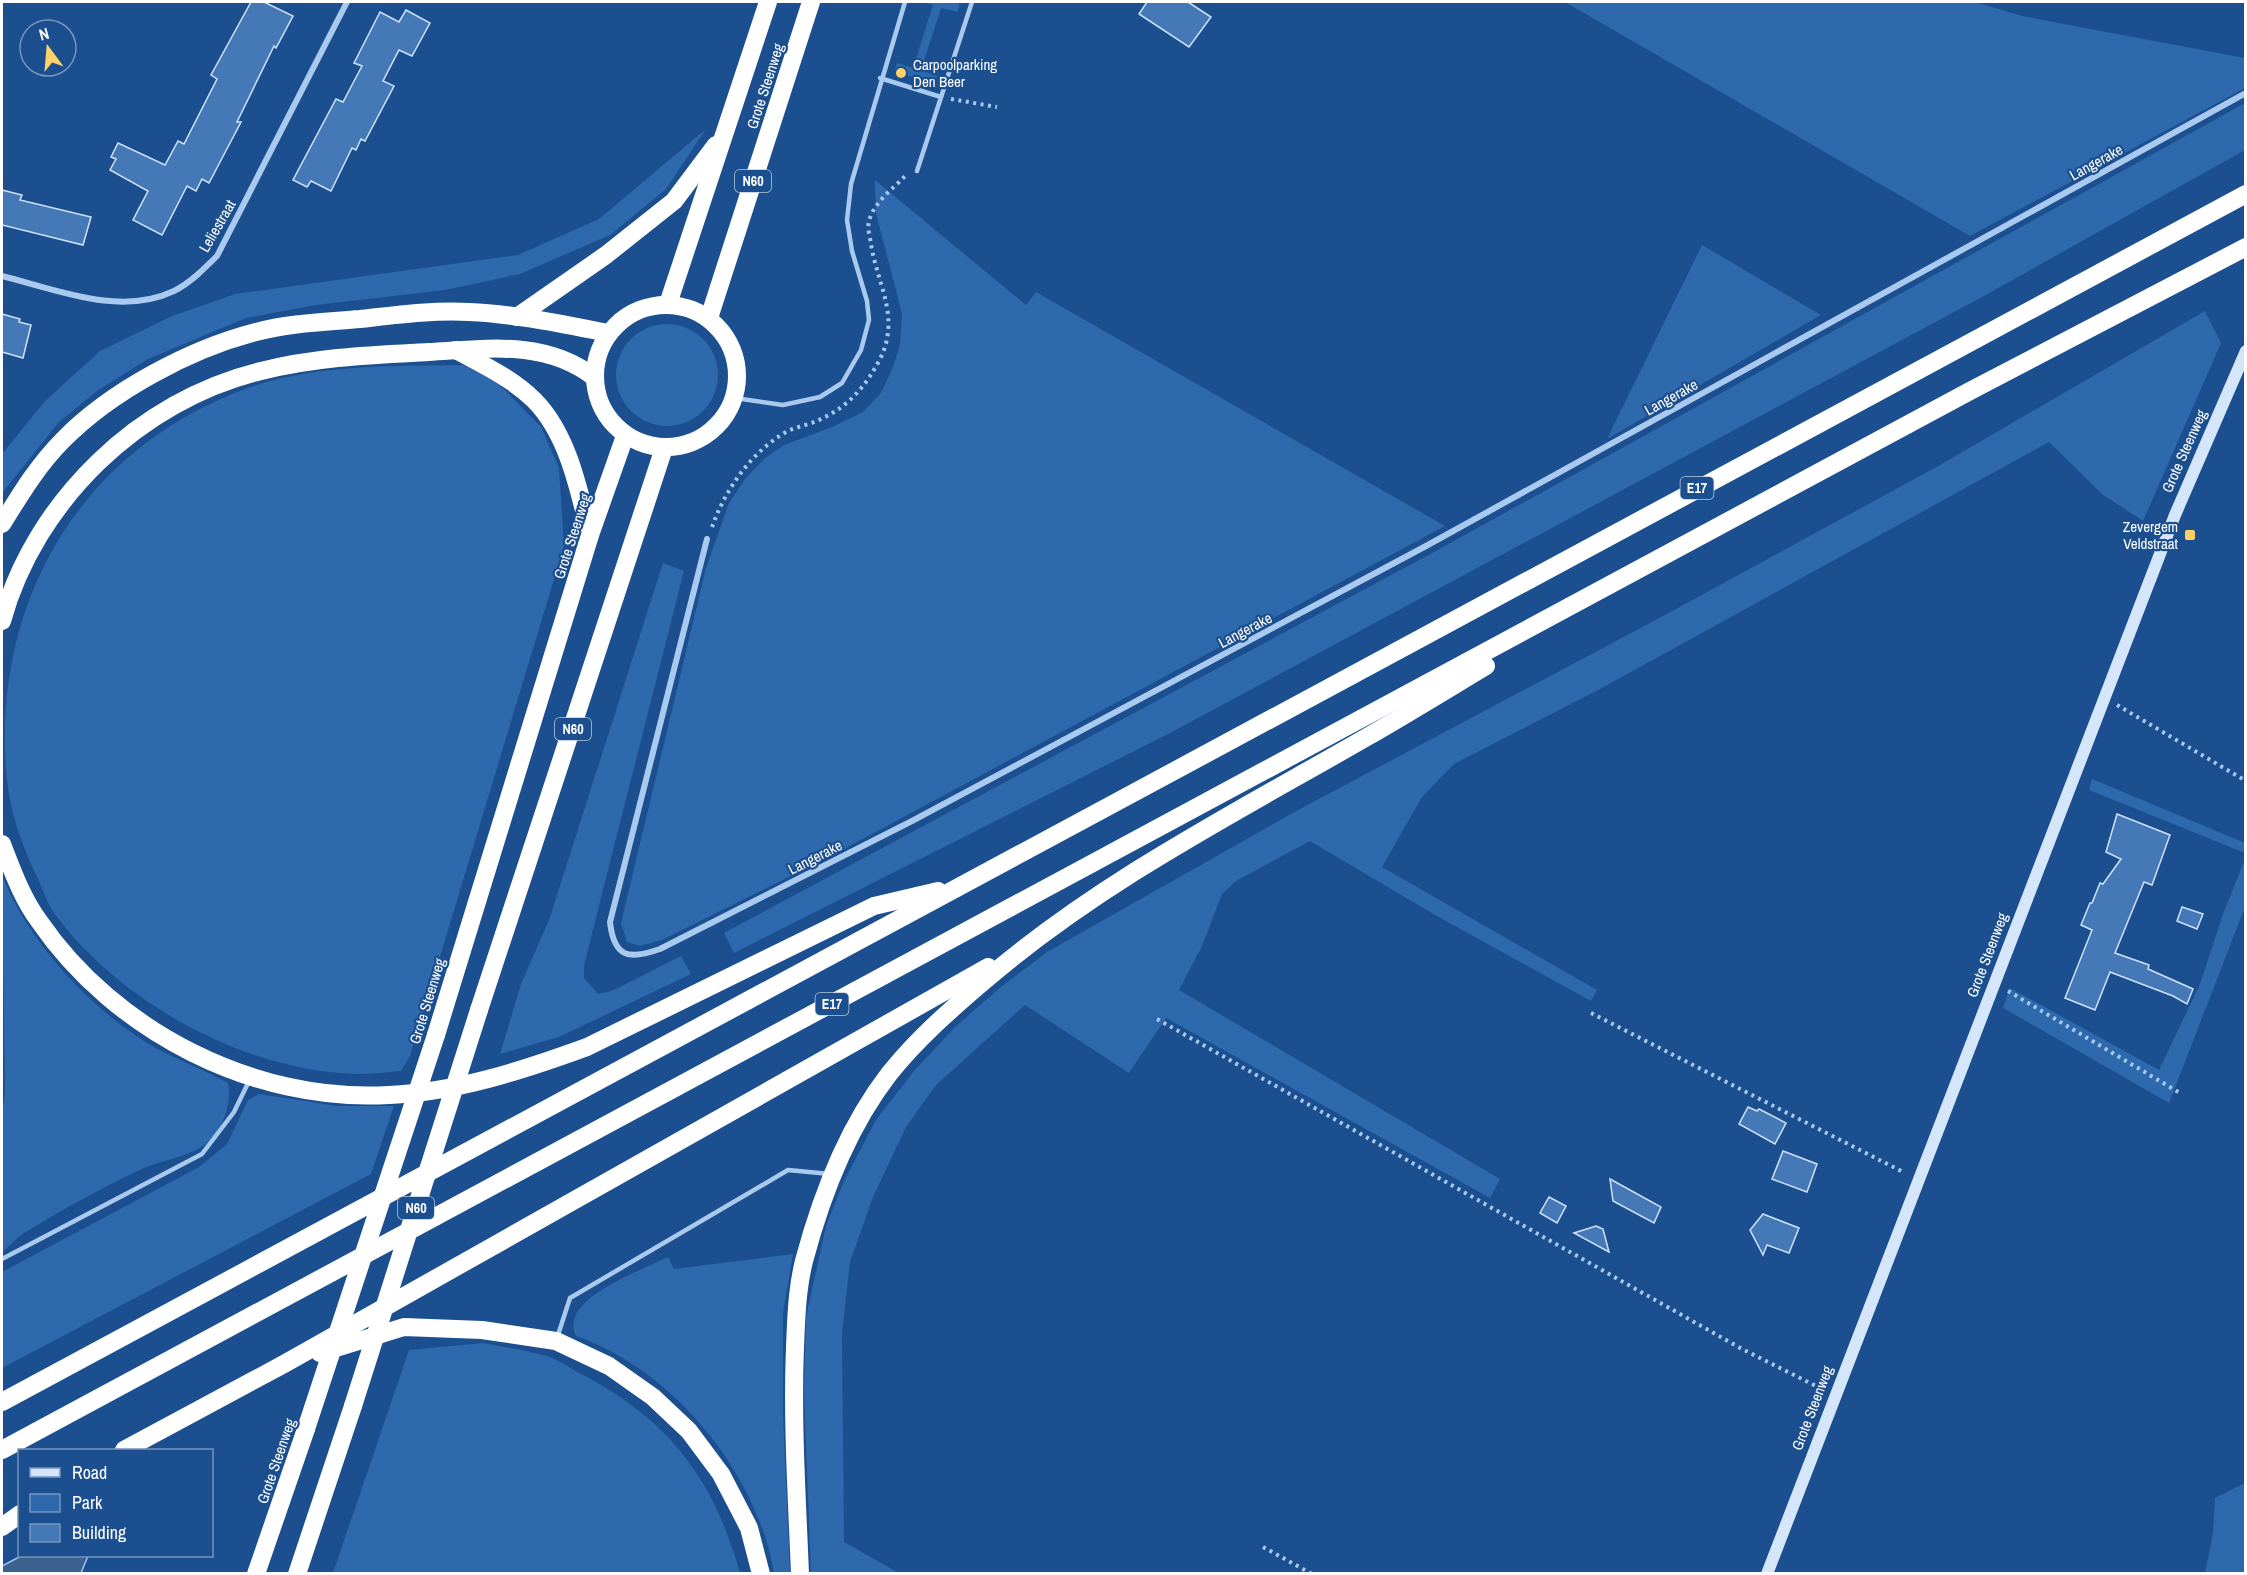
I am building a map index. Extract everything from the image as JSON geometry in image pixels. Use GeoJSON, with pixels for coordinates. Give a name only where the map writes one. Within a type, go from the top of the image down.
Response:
{"type":"FeatureCollection","features":[{"type":"Feature","properties":{"kind":"highway","name":"Grote Steenweg"},"geometry":{"type":"LineString","coordinates":[[668,304],[768,2]]}},
{"type":"Feature","properties":{"kind":"highway","name":"Grote Steenweg"},"geometry":{"type":"LineString","coordinates":[[709,318],[811,2]]}},
{"type":"Feature","properties":{"kind":"highway"},"geometry":{"type":"LineString","coordinates":[[517,317],[606,255],[674,201],[726,131]]}},
{"type":"Feature","properties":{"kind":"highway","name":"E17"},"geometry":{"type":"LineString","coordinates":[[2,1402],[2246,194]]}},
{"type":"Feature","properties":{"kind":"highway","name":"E17"},"geometry":{"type":"LineString","coordinates":[[2,1450],[1970,391],[2239,251]]}},
{"type":"Feature","properties":{"kind":"highway"},"geometry":{"type":"LineString","coordinates":[[668,304],[709,318],[729,340],[738,368],[735,398],[719,424],[694,442],[664,448],[625,436],[608,420],[598,399],[594,377],[597,353],[608,333],[635,311],[668,304]]}},
{"type":"Feature","properties":{"kind":"highway"},"geometry":{"type":"LineString","coordinates":[[2,524],[32,477],[63,439],[139,382],[221,343],[258,332],[422,312],[469,312],[517,317],[608,333]]}},
{"type":"Feature","properties":{"kind":"highway"},"geometry":{"type":"LineString","coordinates":[[2,621],[22,563],[68,494],[97,462],[166,411],[207,390],[258,371],[302,362],[508,346],[572,363],[594,377]]}},
{"type":"Feature","properties":{"kind":"highway"},"geometry":{"type":"LineString","coordinates":[[456,350],[502,375],[535,400],[560,438],[578,487],[590,535]]}},
{"type":"Feature","properties":{"kind":"highway","name":"Grote Steenweg"},"geometry":{"type":"LineString","coordinates":[[256,1574],[436,1035],[590,535],[625,436]]}},
{"type":"Feature","properties":{"kind":"highway","name":"N60"},"geometry":{"type":"LineString","coordinates":[[297,1574],[664,448]]}},
{"type":"Feature","properties":{"kind":"highway"},"geometry":{"type":"LineString","coordinates":[[800,1574],[792,1405],[796,1326],[803,1264],[834,1174],[851,1136],[888,1075],[933,1025],[1024,947],[1087,901],[1220,819],[1368,737],[1663,558]]}},
{"type":"Feature","properties":{"kind":"highway"},"geometry":{"type":"LineString","coordinates":[[2,844],[15,878],[38,920],[63,954],[91,983],[123,1010],[156,1033],[202,1058],[251,1077],[295,1088],[364,1096],[436,1089],[497,1076],[587,1047],[874,906],[961,886]]}},
{"type":"Feature","properties":{"kind":"highway"},"geometry":{"type":"LineString","coordinates":[[126,1449],[284,1364],[1024,947]]}},
{"type":"Feature","properties":{"kind":"highway"},"geometry":{"type":"LineString","coordinates":[[284,1364],[404,1326],[482,1330],[556,1341],[609,1366],[653,1396],[689,1431],[721,1474],[749,1528],[761,1574]]}},
{"type":"Feature","properties":{"kind":"highway"},"geometry":{"type":"LineString","coordinates":[[2,1518],[18,1509]]}},
{"type":"Feature","properties":{"kind":"highway"},"geometry":{"type":"LineString","coordinates":[[2,1527],[18,1515]]}},
{"type":"Feature","properties":{"kind":"highway"},"geometry":{"type":"LineString","coordinates":[[251,1574],[267,1542]]}},
{"type":"Feature","properties":{"kind":"street","name":"Leliestraat"},"geometry":{"type":"LineString","coordinates":[[2,276],[100,300],[129,303],[173,291],[193,279],[217,256],[347,2]]}},
{"type":"Feature","properties":{"kind":"street","name":"Langerake"},"geometry":{"type":"LineString","coordinates":[[707,539],[610,922],[612,939],[618,950],[627,955],[642,956],[660,949],[912,821],[1437,541],[2246,93]]}},
{"type":"Feature","properties":{"kind":"street","name":"Grote Steenweg"},"geometry":{"type":"LineString","coordinates":[[1767,1574],[2175,515],[2246,351]]}},
{"type":"Feature","properties":{"kind":"lane"},"geometry":{"type":"LineString","coordinates":[[735,398],[783,405],[802,403],[820,397],[842,383],[861,350],[869,320],[867,301],[852,251],[848,220],[850,184],[880,78],[905,2]]}},
{"type":"Feature","properties":{"kind":"lane"},"geometry":{"type":"LineString","coordinates":[[917,171],[972,2]]}},
{"type":"Feature","properties":{"kind":"lane"},"geometry":{"type":"LineString","coordinates":[[880,78],[941,97]]}},
{"type":"Feature","properties":{"kind":"lane"},"geometry":{"type":"LineString","coordinates":[[2,1259],[202,1154],[234,1112],[251,1077]]}},
{"type":"Feature","properties":{"kind":"lane"},"geometry":{"type":"LineString","coordinates":[[556,1341],[570,1299],[788,1170],[834,1174]]}},
{"type":"Feature","properties":{"kind":"path"},"geometry":{"type":"LineString","coordinates":[[941,97],[997,106]]}},
{"type":"Feature","properties":{"kind":"path"},"geometry":{"type":"LineString","coordinates":[[707,539],[722,500],[746,468],[785,433],[821,419],[858,395],[871,377],[885,347],[890,309],[872,253],[868,224],[884,197],[908,173],[917,171]]}},
{"type":"Feature","properties":{"kind":"path"},"geometry":{"type":"LineString","coordinates":[[2105,698],[2246,781]]}},
{"type":"Feature","properties":{"kind":"path"},"geometry":{"type":"LineString","coordinates":[[1995,984],[2180,1093]]}},
{"type":"Feature","properties":{"kind":"path"},"geometry":{"type":"LineString","coordinates":[[1591,1013],[1919,1180]]}},
{"type":"Feature","properties":{"kind":"path"},"geometry":{"type":"LineString","coordinates":[[1157,1019],[1742,1349],[1835,1396]]}},
{"type":"Feature","properties":{"kind":"path"},"geometry":{"type":"LineString","coordinates":[[1263,1547],[1312,1574]]}},
{"type":"Feature","properties":{"kind":"green space"},"geometry":{"type":"Polygon","coordinates":[[[923,2],[960,4],[957,12],[941,8],[921,70],[937,76],[934,84],[894,71],[897,63],[913,68],[933,5],[923,2]]]}},
{"type":"Feature","properties":{"kind":"green space"},"geometry":{"type":"Polygon","coordinates":[[[1565,2],[1975,2],[2022,16],[2245,58],[2245,88],[1970,236],[1565,2]]]}},
{"type":"Feature","properties":{"kind":"green space"},"geometry":{"type":"Polygon","coordinates":[[[2245,103],[2245,150],[1982,297],[1170,733],[734,953],[724,933],[1434,552],[2245,103]]]}},
{"type":"Feature","properties":{"kind":"green space"},"geometry":{"type":"Polygon","coordinates":[[[706,129],[666,189],[610,235],[520,274],[445,290],[316,305],[246,318],[148,359],[97,391],[59,422],[2,493],[2,454],[45,401],[100,351],[172,316],[235,294],[518,255],[599,219],[706,129]]]}},
{"type":"Feature","properties":{"kind":"green space"},"geometry":{"type":"Polygon","coordinates":[[[875,180],[1026,305],[1036,292],[1445,526],[831,856],[662,940],[640,946],[627,942],[621,923],[706,568],[729,503],[745,479],[765,458],[784,445],[832,427],[863,412],[881,393],[893,367],[900,345],[902,314],[876,213],[875,180]]]}},
{"type":"Feature","properties":{"kind":"green space"},"geometry":{"type":"Polygon","coordinates":[[[1702,245],[1821,315],[1607,439],[1702,245]]]}},
{"type":"Feature","properties":{"kind":"green space"},"geometry":{"type":"Polygon","coordinates":[[[2205,311],[2221,343],[2143,521],[2102,494],[2049,442],[1600,689],[1454,764],[1422,797],[1382,867],[1597,990],[1591,1001],[1435,915],[1310,841],[1236,881],[1222,894],[1202,946],[1179,990],[1500,1179],[1490,1198],[1166,1018],[1129,1073],[1025,1005],[936,1085],[906,1127],[873,1197],[850,1262],[842,1333],[844,1542],[899,1573],[811,1573],[804,1392],[806,1317],[826,1226],[844,1181],[876,1120],[914,1071],[955,1027],[1002,986],[1047,952],[1298,810],[1663,616],[1940,465],[2205,311]]]}},
{"type":"Feature","properties":{"kind":"green space"},"geometry":{"type":"Polygon","coordinates":[[[667,324],[687,328],[703,339],[714,355],[718,375],[714,395],[703,411],[687,422],[667,426],[647,422],[631,411],[620,395],[616,375],[620,355],[631,339],[647,328],[667,324]]]}},
{"type":"Feature","properties":{"kind":"green space"},"geometry":{"type":"Polygon","coordinates":[[[464,365],[497,382],[541,427],[559,468],[564,546],[410,1056],[401,1071],[363,1074],[315,1070],[272,1061],[229,1046],[149,1003],[113,975],[81,945],[54,913],[18,832],[8,787],[5,752],[7,691],[18,633],[38,579],[65,530],[99,486],[141,447],[190,414],[245,389],[298,375],[353,368],[464,365]]]}},
{"type":"Feature","properties":{"kind":"green space"},"geometry":{"type":"Polygon","coordinates":[[[663,563],[684,571],[592,933],[584,966],[584,978],[598,994],[614,990],[681,956],[691,974],[559,1037],[500,1054],[521,984],[549,920],[663,563]]]}},
{"type":"Feature","properties":{"kind":"green space"},"geometry":{"type":"Polygon","coordinates":[[[2092,779],[2245,843],[2245,853],[2089,790],[2092,779]]]}},
{"type":"Feature","properties":{"kind":"green space"},"geometry":{"type":"Polygon","coordinates":[[[2245,859],[2245,907],[2169,1103],[2003,1008],[2010,988],[2159,1070],[2200,984],[2223,914],[2245,859]]]}},
{"type":"Feature","properties":{"kind":"green space"},"geometry":{"type":"Polygon","coordinates":[[[2,875],[28,925],[64,973],[131,1032],[154,1047],[228,1083],[229,1099],[218,1130],[201,1147],[144,1168],[98,1191],[23,1234],[2,1252],[2,1115],[5,1092],[2,875]]]}},
{"type":"Feature","properties":{"kind":"green space"},"geometry":{"type":"Polygon","coordinates":[[[259,1094],[337,1106],[394,1106],[371,1174],[2,1368],[2,1272],[199,1167],[227,1144],[248,1100],[259,1094]]]}},
{"type":"Feature","properties":{"kind":"green space"},"geometry":{"type":"Polygon","coordinates":[[[793,1254],[783,1313],[783,1414],[790,1573],[774,1573],[765,1535],[750,1498],[705,1429],[677,1399],[645,1373],[612,1352],[576,1336],[573,1323],[579,1310],[590,1298],[623,1278],[668,1257],[674,1269],[793,1254]]]}},
{"type":"Feature","properties":{"kind":"green space"},"geometry":{"type":"Polygon","coordinates":[[[483,1343],[530,1352],[556,1360],[617,1395],[643,1414],[686,1458],[703,1483],[717,1510],[740,1573],[333,1573],[409,1350],[483,1343]]]}},
{"type":"Feature","properties":{"kind":"green space"},"geometry":{"type":"Polygon","coordinates":[[[2245,1483],[2245,1573],[2205,1573],[2213,1533],[2215,1498],[2245,1483]]]}},
{"type":"Feature","properties":{"kind":"shaded area"},"geometry":{"type":"Polygon","coordinates":[[[19,1557],[88,1557],[81,1573],[2,1573],[2,1566],[19,1557]]]}},
{"type":"Feature","properties":{"kind":"building"},"geometry":{"type":"Polygon","coordinates":[[[251,2],[264,2],[293,16],[276,48],[274,46],[237,122],[241,122],[209,183],[202,179],[196,191],[187,186],[162,235],[133,220],[148,191],[110,170],[116,159],[111,157],[118,143],[165,165],[178,141],[184,144],[217,79],[211,75],[251,2]]]}},
{"type":"Feature","properties":{"kind":"building"},"geometry":{"type":"Polygon","coordinates":[[[1147,2],[1188,2],[1211,17],[1189,47],[1139,14],[1147,2]]]}},
{"type":"Feature","properties":{"kind":"building"},"geometry":{"type":"Polygon","coordinates":[[[406,10],[430,23],[412,56],[399,50],[383,81],[394,86],[365,141],[361,139],[356,150],[352,148],[331,191],[311,181],[307,187],[293,180],[336,99],[343,102],[362,66],[354,63],[380,12],[399,22],[406,10]]]}},
{"type":"Feature","properties":{"kind":"building"},"geometry":{"type":"Polygon","coordinates":[[[2,190],[22,195],[20,200],[91,217],[83,245],[2,225],[2,190]]]}},
{"type":"Feature","properties":{"kind":"building"},"geometry":{"type":"Polygon","coordinates":[[[2,314],[31,325],[23,358],[2,352],[2,314]]]}},
{"type":"Feature","properties":{"kind":"building"},"geometry":{"type":"Polygon","coordinates":[[[2117,814],[2170,835],[2152,885],[2144,882],[2115,953],[2149,965],[2148,969],[2193,989],[2187,1004],[2173,996],[2110,972],[2095,1010],[2065,998],[2092,930],[2081,925],[2100,883],[2103,884],[2121,859],[2106,852],[2117,814]]]}},
{"type":"Feature","properties":{"kind":"building"},"geometry":{"type":"Polygon","coordinates":[[[2182,907],[2203,914],[2197,929],[2177,921],[2182,907]]]}},
{"type":"Feature","properties":{"kind":"building"},"geometry":{"type":"Polygon","coordinates":[[[1748,1107],[1757,1111],[1759,1109],[1786,1123],[1775,1144],[1739,1124],[1748,1107]]]}},
{"type":"Feature","properties":{"kind":"building"},"geometry":{"type":"Polygon","coordinates":[[[1783,1151],[1817,1164],[1807,1192],[1772,1179],[1783,1151]]]}},
{"type":"Feature","properties":{"kind":"building"},"geometry":{"type":"Polygon","coordinates":[[[1610,1179],[1661,1207],[1654,1223],[1613,1201],[1610,1179]]]}},
{"type":"Feature","properties":{"kind":"building"},"geometry":{"type":"Polygon","coordinates":[[[1549,1197],[1566,1206],[1557,1223],[1540,1213],[1549,1197]]]}},
{"type":"Feature","properties":{"kind":"building"},"geometry":{"type":"Polygon","coordinates":[[[1763,1214],[1799,1228],[1789,1253],[1767,1245],[1763,1255],[1750,1230],[1763,1214]]]}},
{"type":"Feature","properties":{"kind":"building"},"geometry":{"type":"Polygon","coordinates":[[[1596,1226],[1603,1229],[1609,1252],[1574,1233],[1596,1226]]]}},
{"type":"Feature","properties":{"kind":"place","name":"Carpoolparking Den Beer"},"geometry":{"type":"Point","coordinates":[901,73]}},
{"type":"Feature","properties":{"kind":"place","name":"Zevergem Veldstraat"},"geometry":{"type":"Point","coordinates":[2190,535]}}]}
